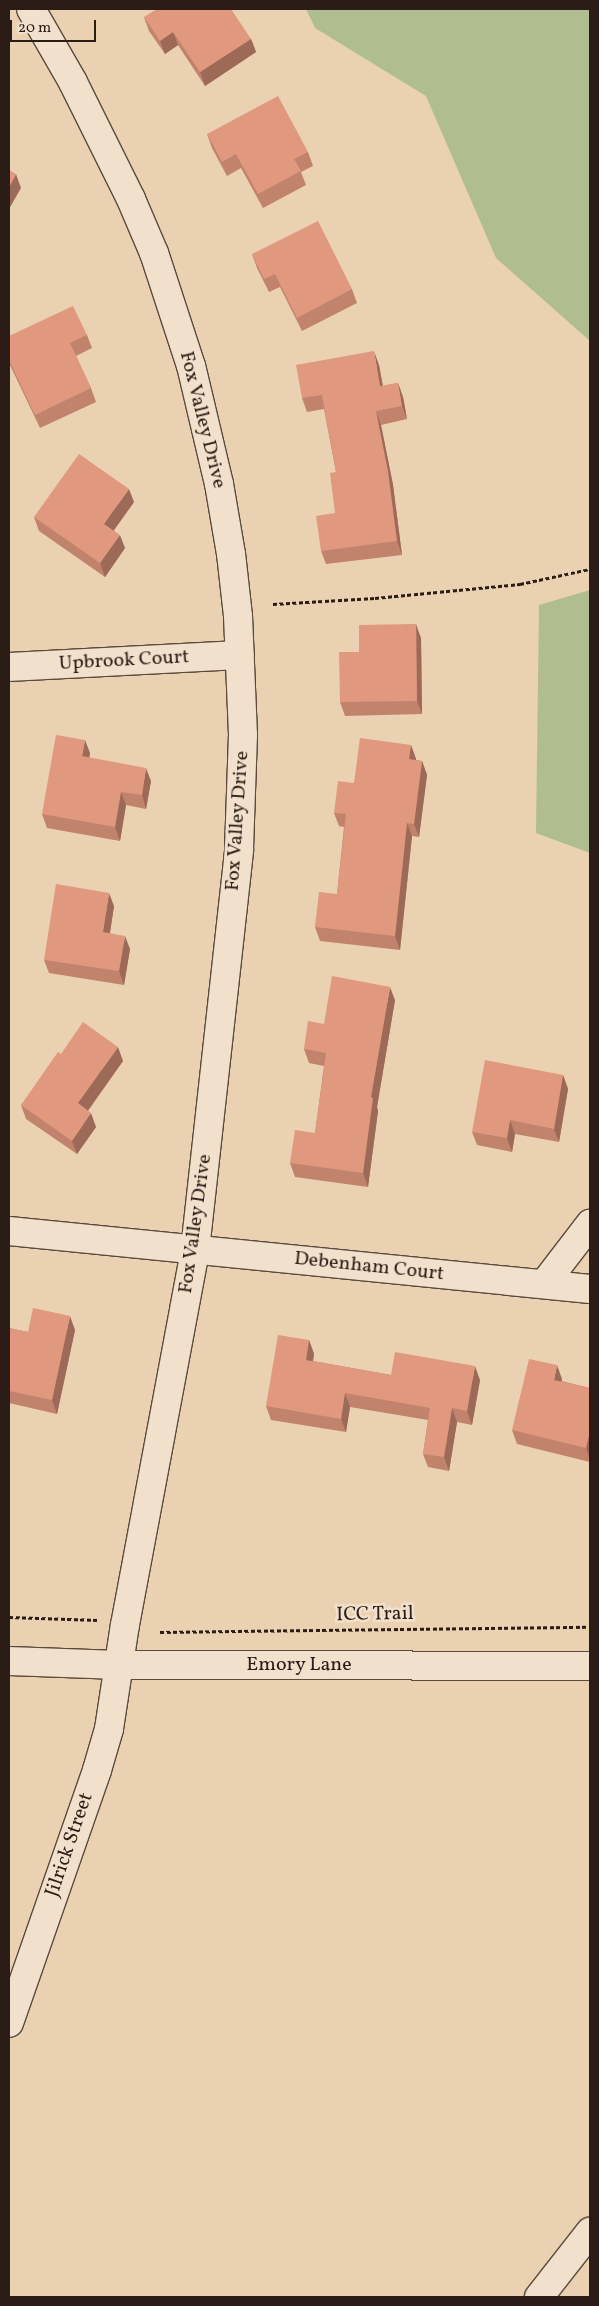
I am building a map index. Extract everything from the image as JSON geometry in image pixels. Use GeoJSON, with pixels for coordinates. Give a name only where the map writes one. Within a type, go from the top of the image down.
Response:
{"type":"FeatureCollection","features":[{"type":"Feature","properties":{"kind":"street","name":"Fox Valley Drive"},"geometry":{"type":"LineString","coordinates":[[31,9],[73,82],[131,198],[173,310],[191,366],[219,484],[231,554],[240,655],[243,736],[239,849],[195,1250],[119,1665]]}},
{"type":"Feature","properties":{"kind":"street","name":"Upbrook Court"},"geometry":{"type":"LineString","coordinates":[[9,667],[240,655]]}},
{"type":"Feature","properties":{"kind":"street"},"geometry":{"type":"LineString","coordinates":[[544,1284],[590,1224]]}},
{"type":"Feature","properties":{"kind":"street","name":"Debenham Court"},"geometry":{"type":"LineString","coordinates":[[9,1231],[590,1289]]}},
{"type":"Feature","properties":{"kind":"street","name":"Emory Lane"},"geometry":{"type":"LineString","coordinates":[[9,1661],[119,1665],[590,1666]]}},
{"type":"Feature","properties":{"kind":"street","name":"Jilrick Street"},"geometry":{"type":"LineString","coordinates":[[9,2023],[97,1770],[109,1729],[119,1665]]}},
{"type":"Feature","properties":{"kind":"street"},"geometry":{"type":"LineString","coordinates":[[539,2297],[590,2232]]}},
{"type":"Feature","properties":{"kind":"path"},"geometry":{"type":"LineString","coordinates":[[274,604],[375,598],[520,584],[590,569]]}},
{"type":"Feature","properties":{"kind":"path"},"geometry":{"type":"LineString","coordinates":[[9,1617],[107,1621]]}},
{"type":"Feature","properties":{"kind":"path","name":"ICC Trail"},"geometry":{"type":"LineString","coordinates":[[160,1632],[590,1627]]}},
{"type":"Feature","properties":{"kind":"green space"},"geometry":{"type":"Polygon","coordinates":[[[306,9],[590,9],[590,341],[496,258],[426,96],[315,28],[306,9]]]}},
{"type":"Feature","properties":{"kind":"green space"},"geometry":{"type":"Polygon","coordinates":[[[590,590],[590,853],[536,833],[539,605],[590,590]]]}},
{"type":"Feature","properties":{"kind":"building"},"geometry":{"type":"Polygon","coordinates":[[[157,9],[231,9],[251,39],[200,72],[173,32],[160,41],[144,17],[157,9]]]}},
{"type":"Feature","properties":{"kind":"building"},"geometry":{"type":"Polygon","coordinates":[[[278,96],[308,152],[294,159],[301,171],[258,194],[236,154],[222,162],[207,134],[278,96]]]}},
{"type":"Feature","properties":{"kind":"building"},"geometry":{"type":"Polygon","coordinates":[[[9,170],[16,174],[9,187],[9,170]]]}},
{"type":"Feature","properties":{"kind":"building"},"geometry":{"type":"Polygon","coordinates":[[[318,221],[352,289],[297,318],[275,274],[264,279],[252,254],[318,221]]]}},
{"type":"Feature","properties":{"kind":"building"},"geometry":{"type":"Polygon","coordinates":[[[73,306],[87,335],[70,343],[91,388],[35,415],[9,360],[9,336],[73,306]]]}},
{"type":"Feature","properties":{"kind":"building"},"geometry":{"type":"Polygon","coordinates":[[[374,351],[380,386],[398,383],[402,406],[376,411],[388,471],[397,541],[321,551],[316,516],[335,513],[330,473],[336,472],[322,395],[302,398],[296,365],[374,351]]]}},
{"type":"Feature","properties":{"kind":"building"},"geometry":{"type":"Polygon","coordinates":[[[79,454],[129,489],[104,524],[120,535],[100,563],[34,517],[79,454]]]}},
{"type":"Feature","properties":{"kind":"building"},"geometry":{"type":"Polygon","coordinates":[[[416,624],[417,701],[340,702],[339,652],[359,652],[359,625],[416,624]]]}},
{"type":"Feature","properties":{"kind":"building"},"geometry":{"type":"Polygon","coordinates":[[[56,735],[85,740],[82,756],[146,768],[142,795],[121,792],[115,827],[42,814],[56,735]]]}},
{"type":"Feature","properties":{"kind":"building"},"geometry":{"type":"Polygon","coordinates":[[[360,738],[411,745],[409,759],[422,761],[414,824],[407,823],[395,936],[315,927],[319,892],[337,894],[346,814],[334,813],[338,781],[354,783],[360,738]]]}},
{"type":"Feature","properties":{"kind":"building"},"geometry":{"type":"Polygon","coordinates":[[[56,884],[109,893],[103,932],[125,936],[119,971],[44,960],[56,884]]]}},
{"type":"Feature","properties":{"kind":"building"},"geometry":{"type":"Polygon","coordinates":[[[332,976],[390,987],[371,1097],[373,1098],[363,1173],[290,1163],[295,1130],[315,1133],[326,1053],[304,1049],[308,1021],[324,1024],[332,976]]]}},
{"type":"Feature","properties":{"kind":"building"},"geometry":{"type":"Polygon","coordinates":[[[83,1022],[118,1047],[78,1103],[91,1113],[72,1141],[21,1105],[58,1052],[61,1054],[83,1022]]]}},
{"type":"Feature","properties":{"kind":"building"},"geometry":{"type":"Polygon","coordinates":[[[485,1060],[563,1075],[554,1129],[510,1120],[507,1138],[472,1132],[485,1060]]]}},
{"type":"Feature","properties":{"kind":"building"},"geometry":{"type":"Polygon","coordinates":[[[33,1308],[70,1316],[52,1400],[9,1391],[9,1328],[28,1332],[33,1308]]]}},
{"type":"Feature","properties":{"kind":"building"},"geometry":{"type":"Polygon","coordinates":[[[278,1335],[309,1340],[306,1360],[391,1375],[395,1352],[475,1366],[467,1411],[452,1408],[444,1457],[423,1454],[430,1408],[345,1393],[341,1419],[266,1406],[278,1335]]]}},
{"type":"Feature","properties":{"kind":"building"},"geometry":{"type":"Polygon","coordinates":[[[529,1359],[557,1365],[554,1380],[590,1388],[590,1431],[586,1448],[512,1430],[529,1359]]]}}]}
